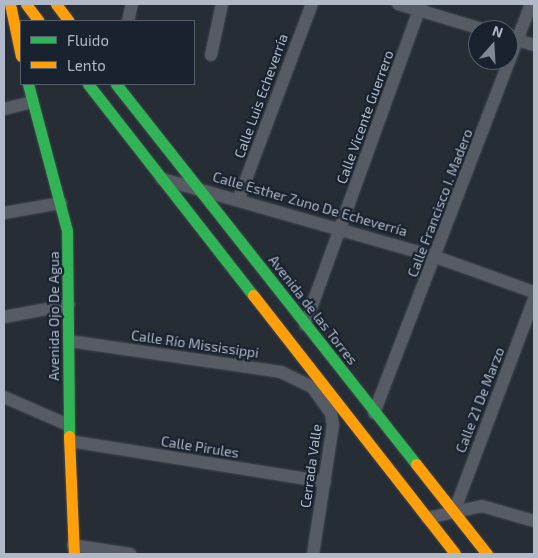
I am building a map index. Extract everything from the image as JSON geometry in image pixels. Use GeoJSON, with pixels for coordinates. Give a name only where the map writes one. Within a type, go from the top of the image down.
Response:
{"type":"FeatureCollection","features":[{"type":"Feature","properties":{"kind":"main road"},"geometry":{"type":"LineString","coordinates":[[10,4],[20,51]]}},
{"type":"Feature","properties":{"kind":"main road"},"geometry":{"type":"LineString","coordinates":[[26,4],[38,20]]}},
{"type":"Feature","properties":{"kind":"main road"},"geometry":{"type":"LineString","coordinates":[[56,4],[68,20]]}},
{"type":"Feature","properties":{"kind":"main road","name":"Avenida Ojo De Agua"},"geometry":{"type":"LineString","coordinates":[[28,85],[62,203],[70,255],[68,425],[74,550]]}},
{"type":"Feature","properties":{"kind":"main road"},"geometry":{"type":"LineString","coordinates":[[89,85],[455,554]]}},
{"type":"Feature","properties":{"kind":"main road","name":"Avenida de las Torres"},"geometry":{"type":"LineString","coordinates":[[117,85],[194,186],[487,554]]}},
{"type":"Feature","properties":{"kind":"street"},"geometry":{"type":"LineString","coordinates":[[128,20],[132,4]]}},
{"type":"Feature","properties":{"kind":"street"},"geometry":{"type":"LineString","coordinates":[[211,55],[222,4]]}},
{"type":"Feature","properties":{"kind":"street","name":"Calle Luis Echeverría"},"geometry":{"type":"LineString","coordinates":[[239,198],[312,4]]}},
{"type":"Feature","properties":{"kind":"street"},"geometry":{"type":"LineString","coordinates":[[398,4],[420,7],[468,24]]}},
{"type":"Feature","properties":{"kind":"street","name":"Calle Francisco I. Madero"},"geometry":{"type":"LineString","coordinates":[[518,29],[531,4]]}},
{"type":"Feature","properties":{"kind":"street","name":"Calle Vicente Guerrero"},"geometry":{"type":"LineString","coordinates":[[305,325],[420,7]]}},
{"type":"Feature","properties":{"kind":"street"},"geometry":{"type":"LineString","coordinates":[[518,40],[534,45]]}},
{"type":"Feature","properties":{"kind":"street","name":"Calle Francisco I. Madero"},"geometry":{"type":"LineString","coordinates":[[374,413],[436,257],[502,70]]}},
{"type":"Feature","properties":{"kind":"street"},"geometry":{"type":"LineString","coordinates":[[4,109],[32,102]]}},
{"type":"Feature","properties":{"kind":"street","name":"Calle Esther Zuno De Echeverría"},"geometry":{"type":"LineString","coordinates":[[162,179],[239,198],[341,228],[436,257],[534,292]]}},
{"type":"Feature","properties":{"kind":"street"},"geometry":{"type":"LineString","coordinates":[[4,213],[62,203]]}},
{"type":"Feature","properties":{"kind":"street","name":"Calle 21 De Marzo"},"geometry":{"type":"LineString","coordinates":[[454,512],[534,299]]}},
{"type":"Feature","properties":{"kind":"street"},"geometry":{"type":"LineString","coordinates":[[4,317],[68,305]]}},
{"type":"Feature","properties":{"kind":"street","name":"Calle Río Mississippi"},"geometry":{"type":"LineString","coordinates":[[69,341],[281,372],[312,387]]}},
{"type":"Feature","properties":{"kind":"street","name":"Cerrada Valle"},"geometry":{"type":"LineString","coordinates":[[312,387],[331,413],[333,425],[313,554]]}},
{"type":"Feature","properties":{"kind":"street"},"geometry":{"type":"LineString","coordinates":[[4,397],[68,425]]}},
{"type":"Feature","properties":{"kind":"street","name":"Calle Pirules"},"geometry":{"type":"LineString","coordinates":[[70,441],[325,482]]}},
{"type":"Feature","properties":{"kind":"street"},"geometry":{"type":"LineString","coordinates":[[426,518],[482,506],[534,522]]}},
{"type":"Feature","properties":{"kind":"street"},"geometry":{"type":"LineString","coordinates":[[74,550],[130,554]]}},
{"type":"Feature","properties":{"kind":"traffic: fast"},"geometry":{"type":"LineString","coordinates":[[28,85],[67,231],[69,436]]}},
{"type":"Feature","properties":{"kind":"traffic: fast"},"geometry":{"type":"LineString","coordinates":[[89,85],[253,295]]}},
{"type":"Feature","properties":{"kind":"traffic: fast"},"geometry":{"type":"LineString","coordinates":[[117,85],[416,464]]}},
{"type":"Feature","properties":{"kind":"traffic: slow"},"geometry":{"type":"LineString","coordinates":[[10,4],[20,51]]}},
{"type":"Feature","properties":{"kind":"traffic: slow"},"geometry":{"type":"LineString","coordinates":[[26,4],[38,20]]}},
{"type":"Feature","properties":{"kind":"traffic: slow"},"geometry":{"type":"LineString","coordinates":[[56,4],[68,20]]}},
{"type":"Feature","properties":{"kind":"traffic: slow"},"geometry":{"type":"LineString","coordinates":[[253,295],[455,554]]}},
{"type":"Feature","properties":{"kind":"traffic: slow"},"geometry":{"type":"LineString","coordinates":[[69,436],[74,554]]}},
{"type":"Feature","properties":{"kind":"traffic: slow"},"geometry":{"type":"LineString","coordinates":[[416,464],[487,554]]}}]}
